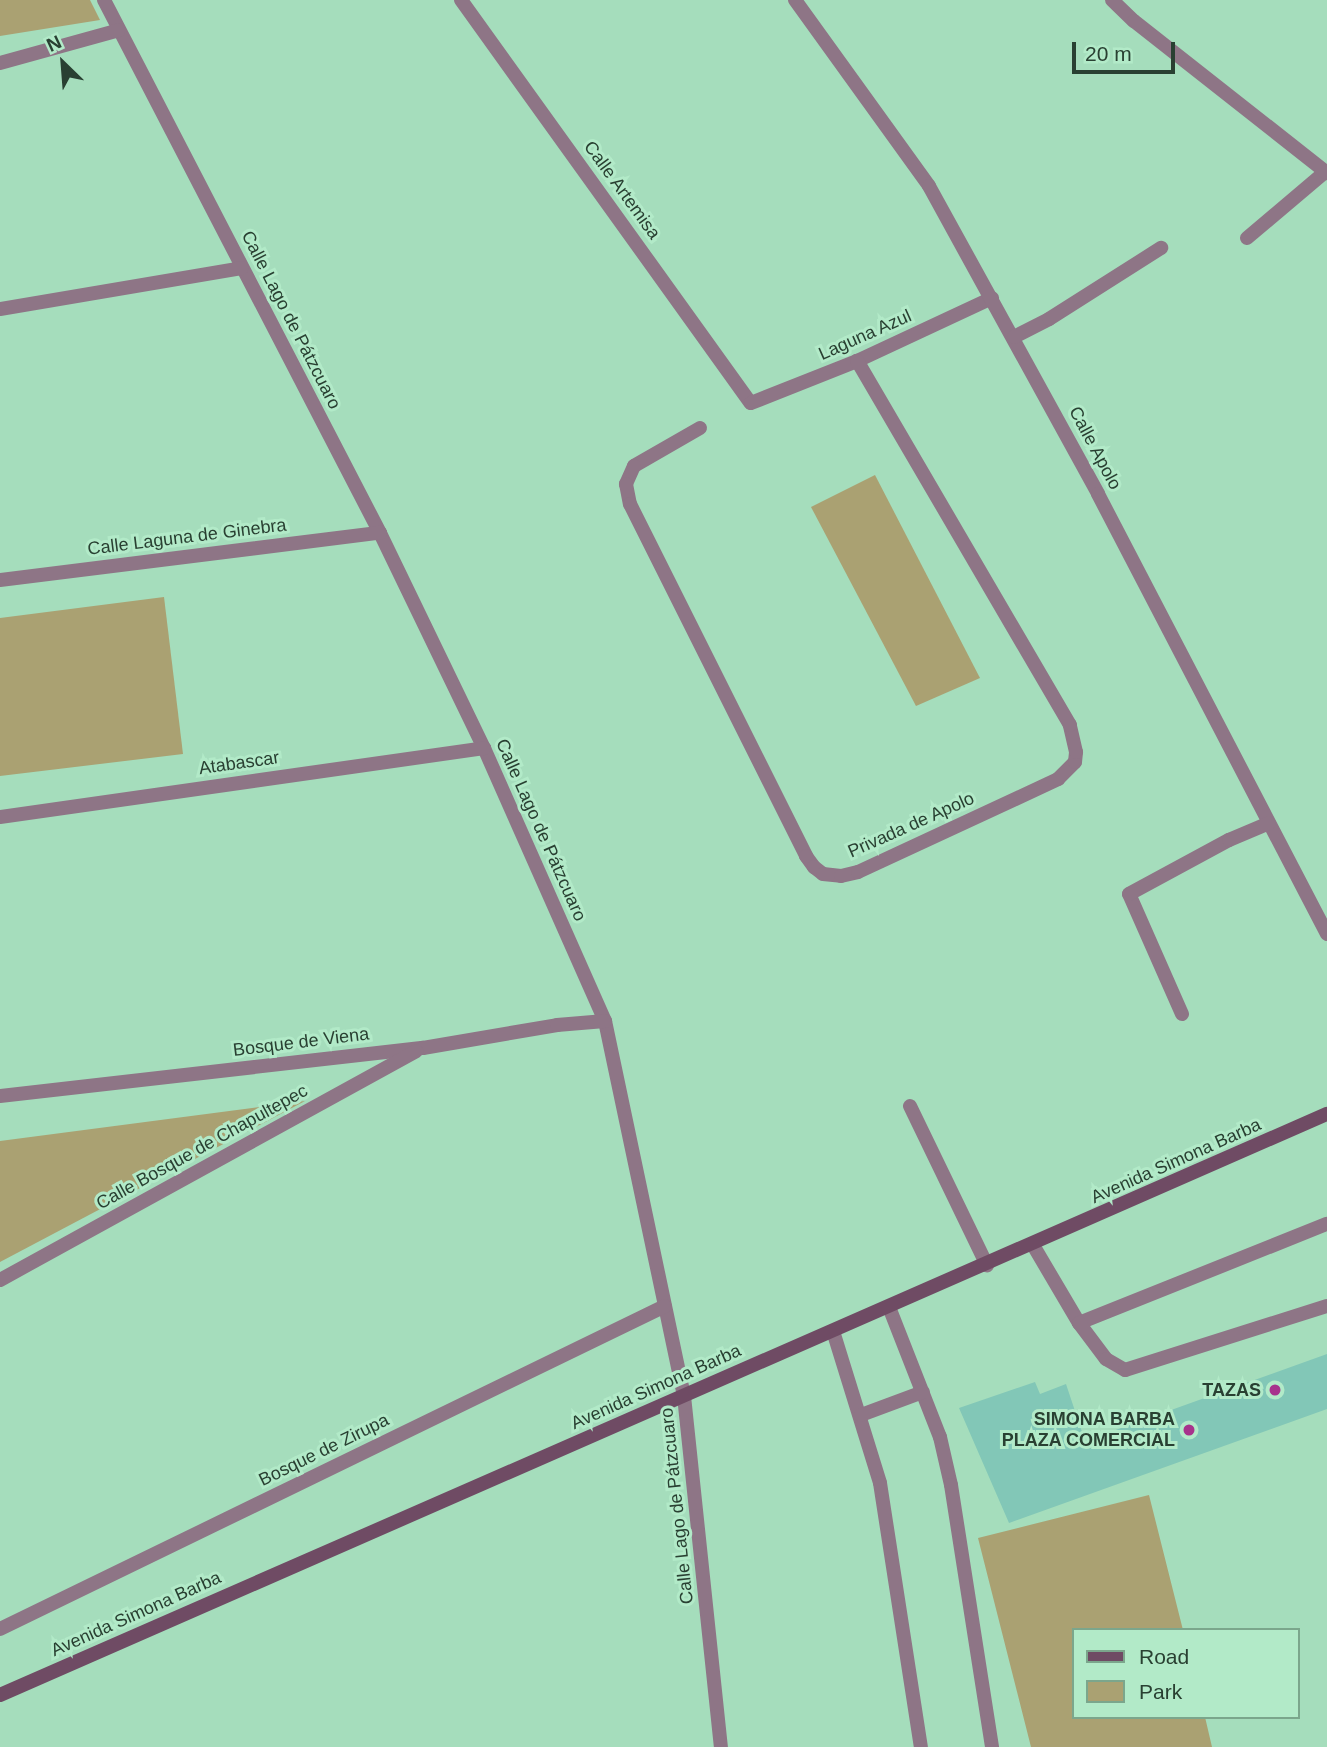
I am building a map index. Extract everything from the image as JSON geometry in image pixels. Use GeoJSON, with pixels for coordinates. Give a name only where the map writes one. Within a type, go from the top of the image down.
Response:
{"type":"FeatureCollection","features":[{"type":"Feature","properties":{"kind":"main road","name":"Avenida Simona Barba"},"geometry":{"type":"LineString","coordinates":[[0,1695],[1327,1114]]}},
{"type":"Feature","properties":{"kind":"street","name":"Calle Lago de Pátzcuaro"},"geometry":{"type":"LineString","coordinates":[[104,0],[380,533],[484,748],[605,1021],[684,1396],[721,1747]]}},
{"type":"Feature","properties":{"kind":"street","name":"Calle Artemisa"},"geometry":{"type":"LineString","coordinates":[[461,0],[751,403]]}},
{"type":"Feature","properties":{"kind":"street","name":"Calle Apolo"},"geometry":{"type":"LineString","coordinates":[[795,0],[929,186],[1014,337],[1327,934]]}},
{"type":"Feature","properties":{"kind":"street"},"geometry":{"type":"LineString","coordinates":[[1112,0],[1134,21],[1326,172],[1247,238]]}},
{"type":"Feature","properties":{"kind":"street"},"geometry":{"type":"LineString","coordinates":[[0,63],[119,30]]}},
{"type":"Feature","properties":{"kind":"street"},"geometry":{"type":"LineString","coordinates":[[1014,337],[1160,248]]}},
{"type":"Feature","properties":{"kind":"street"},"geometry":{"type":"LineString","coordinates":[[0,309],[242,268]]}},
{"type":"Feature","properties":{"kind":"street","name":"Laguna Azul"},"geometry":{"type":"LineString","coordinates":[[751,403],[858,361],[992,298]]}},
{"type":"Feature","properties":{"kind":"street","name":"Privada de Apolo"},"geometry":{"type":"LineString","coordinates":[[700,428],[634,466],[626,484],[630,504],[806,856],[823,874],[841,876],[858,872],[1058,779],[1075,762],[1076,752],[1070,726],[858,361]]}},
{"type":"Feature","properties":{"kind":"street","name":"Calle Laguna de Ginebra"},"geometry":{"type":"LineString","coordinates":[[0,580],[380,533]]}},
{"type":"Feature","properties":{"kind":"street","name":"Atabascar"},"geometry":{"type":"LineString","coordinates":[[0,817],[484,748]]}},
{"type":"Feature","properties":{"kind":"street"},"geometry":{"type":"LineString","coordinates":[[1182,1014],[1129,894],[1269,823]]}},
{"type":"Feature","properties":{"kind":"street","name":"Bosque de Viena"},"geometry":{"type":"LineString","coordinates":[[0,1096],[423,1048],[557,1025],[605,1021]]}},
{"type":"Feature","properties":{"kind":"street","name":"Calle Bosque de Chapultepec"},"geometry":{"type":"LineString","coordinates":[[0,1279],[423,1048]]}},
{"type":"Feature","properties":{"kind":"street"},"geometry":{"type":"LineString","coordinates":[[910,1106],[987,1265]]}},
{"type":"Feature","properties":{"kind":"street"},"geometry":{"type":"LineString","coordinates":[[1079,1323],[1327,1224]]}},
{"type":"Feature","properties":{"kind":"street"},"geometry":{"type":"LineString","coordinates":[[1033,1245],[1079,1323],[1106,1359],[1125,1370],[1327,1306]]}},
{"type":"Feature","properties":{"kind":"street","name":"Bosque de Zirupa"},"geometry":{"type":"LineString","coordinates":[[0,1629],[665,1307]]}},
{"type":"Feature","properties":{"kind":"street"},"geometry":{"type":"LineString","coordinates":[[889,1307],[940,1437],[951,1485],[992,1747]]}},
{"type":"Feature","properties":{"kind":"street"},"geometry":{"type":"LineString","coordinates":[[833,1331],[880,1483],[921,1747]]}},
{"type":"Feature","properties":{"kind":"street"},"geometry":{"type":"LineString","coordinates":[[861,1415],[923,1392]]}},
{"type":"Feature","properties":{"kind":"green space"},"geometry":{"type":"Polygon","coordinates":[[[0,0],[90,0],[100,20],[0,36],[0,0]]]}},
{"type":"Feature","properties":{"kind":"green space"},"geometry":{"type":"Polygon","coordinates":[[[875,475],[980,678],[916,706],[811,507],[875,475]]]}},
{"type":"Feature","properties":{"kind":"green space"},"geometry":{"type":"Polygon","coordinates":[[[164,597],[183,754],[0,776],[0,618],[164,597]]]}},
{"type":"Feature","properties":{"kind":"green space"},"geometry":{"type":"Polygon","coordinates":[[[305,1101],[0,1262],[0,1141],[305,1101]]]}},
{"type":"Feature","properties":{"kind":"green space"},"geometry":{"type":"Polygon","coordinates":[[[1149,1495],[1182,1628],[1072,1628],[1072,1719],[1205,1719],[1212,1747],[1031,1747],[978,1538],[1149,1495]]]}},
{"type":"Feature","properties":{"kind":"building","name":"SIMONA BARBA PLAZA COMERCIAL"},"geometry":{"type":"Polygon","coordinates":[[[1327,1354],[1327,1409],[1009,1523],[959,1408],[1035,1382],[1040,1394],[1066,1384],[1085,1441],[1327,1354]]]}},
{"type":"Feature","properties":{"kind":"place","name":"TAZAS"},"geometry":{"type":"Point","coordinates":[1275,1390]}},
{"type":"Feature","properties":{"kind":"place","name":"SIMONA BARBA PLAZA COMERCIAL"},"geometry":{"type":"Point","coordinates":[1189,1430]}}]}
